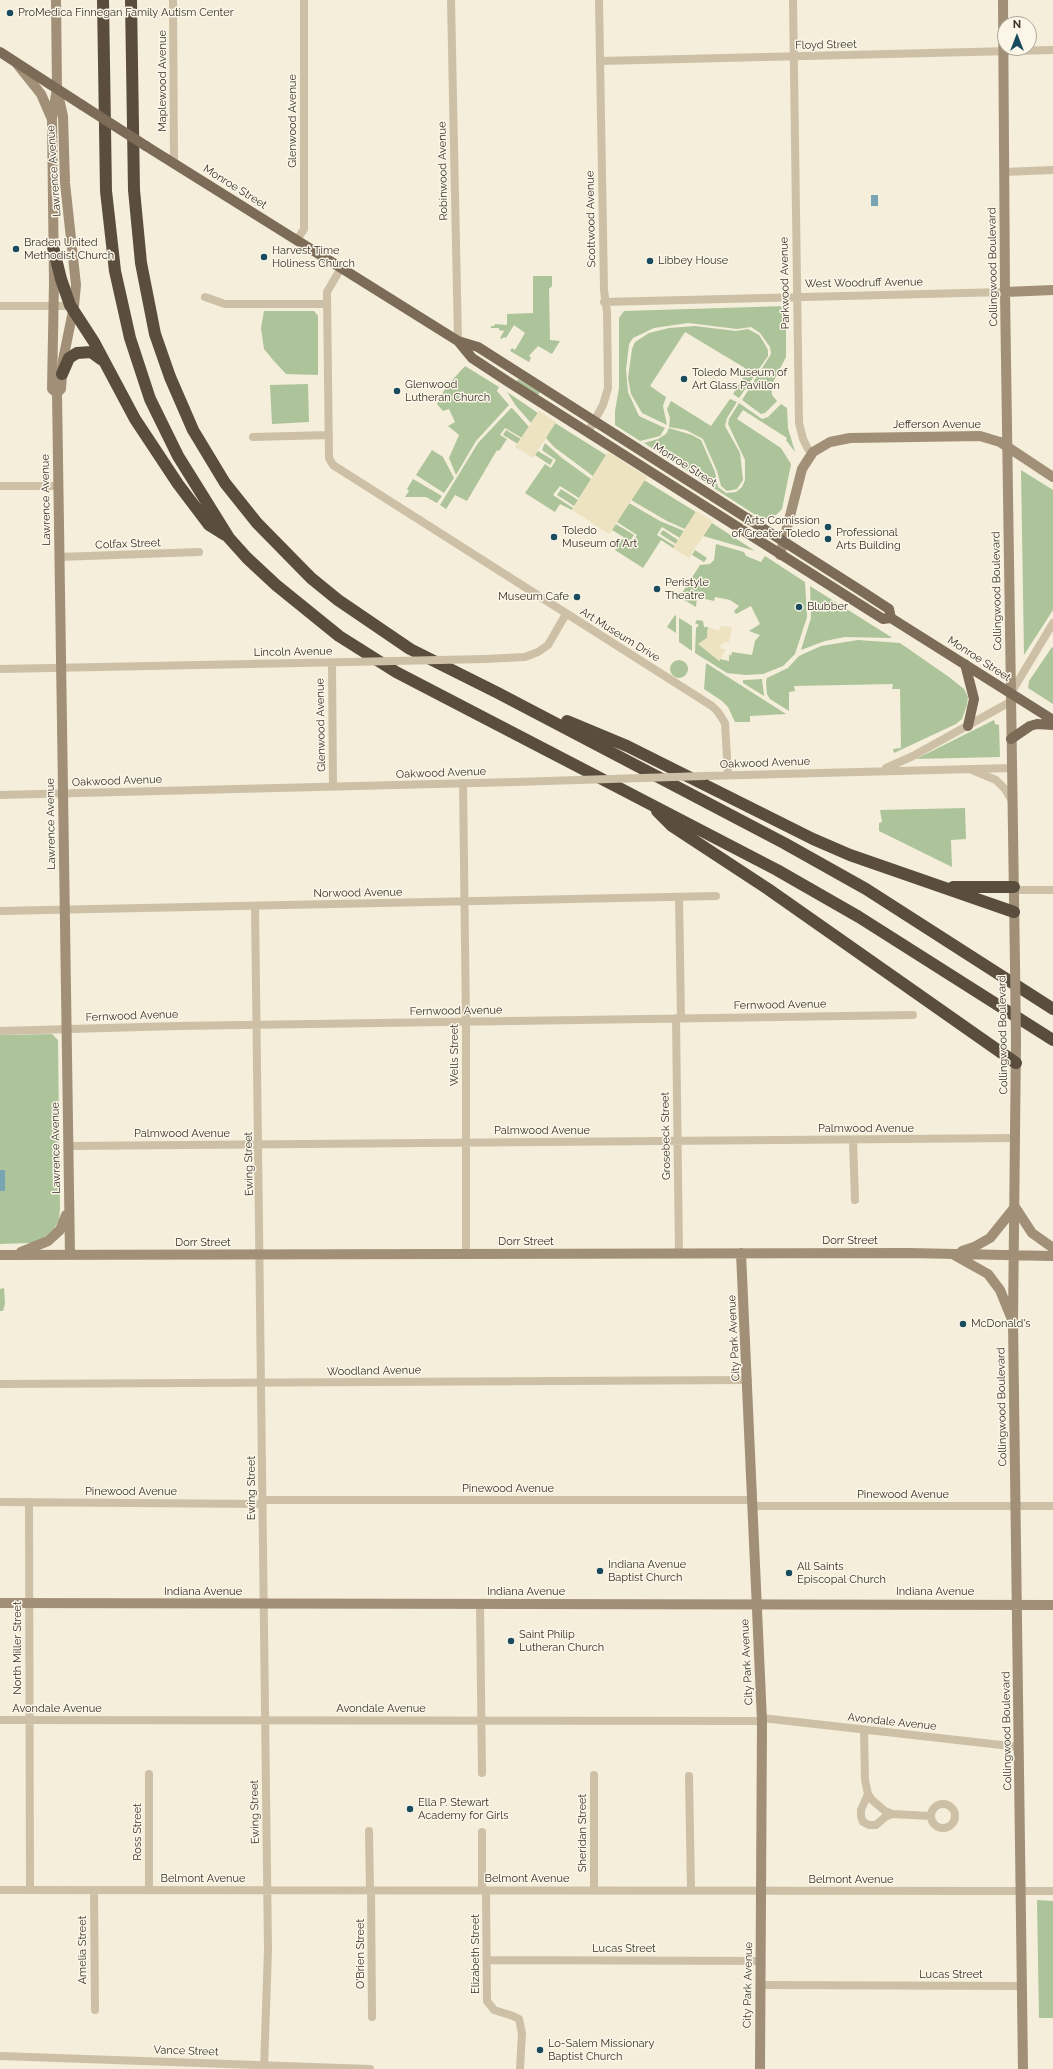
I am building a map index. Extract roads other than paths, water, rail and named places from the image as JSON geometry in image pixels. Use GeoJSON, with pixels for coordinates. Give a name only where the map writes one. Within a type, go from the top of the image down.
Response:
{"type":"FeatureCollection","features":[{"type":"Feature","properties":{"kind":"highway"},"geometry":{"type":"LineString","coordinates":[[102,0],[106,191],[115,271],[122,308],[139,370],[154,406],[188,474],[229,538],[270,580],[310,613],[339,636],[396,672],[725,841],[852,913],[1053,1040]]}},
{"type":"Feature","properties":{"kind":"highway"},"geometry":{"type":"LineString","coordinates":[[131,0],[134,62]]}},
{"type":"Feature","properties":{"kind":"highway"},"geometry":{"type":"LineString","coordinates":[[136,0],[134,62],[134,190],[141,263],[155,334],[170,377],[193,430],[225,483],[257,523],[311,578],[338,600],[410,649],[498,693],[784,843],[866,889],[1053,1009]]}},
{"type":"Feature","properties":{"kind":"highway"},"geometry":{"type":"LineString","coordinates":[[54,247],[61,279],[73,307],[106,364],[135,419],[178,484],[209,525],[229,538]]}},
{"type":"Feature","properties":{"kind":"highway"},"geometry":{"type":"LineString","coordinates":[[62,374],[69,358],[80,352],[94,353],[106,364]]}},
{"type":"Feature","properties":{"kind":"highway"},"geometry":{"type":"LineString","coordinates":[[498,693],[627,746],[813,839],[850,855],[1014,912]]}},
{"type":"Feature","properties":{"kind":"highway"},"geometry":{"type":"LineString","coordinates":[[653,805],[672,826],[768,888],[1016,1063]]}},
{"type":"Feature","properties":{"kind":"highway"},"geometry":{"type":"LineString","coordinates":[[945,887],[1014,889]]}},
{"type":"Feature","properties":{"kind":"main road","name":"Monroe Street"},"geometry":{"type":"LineString","coordinates":[[0,52],[146,146],[174,162],[458,341],[478,347],[889,609],[892,618]]}},
{"type":"Feature","properties":{"kind":"main road","name":"Monroe Street"},"geometry":{"type":"LineString","coordinates":[[458,341],[472,358],[780,555],[883,619],[892,618],[965,664],[1010,698],[1053,720]]}},
{"type":"Feature","properties":{"kind":"main road"},"geometry":{"type":"LineString","coordinates":[[965,664],[974,699],[968,726]]}},
{"type":"Feature","properties":{"kind":"main road"},"geometry":{"type":"LineString","coordinates":[[1011,739],[1030,726],[1037,724],[1053,725]]}},
{"type":"Feature","properties":{"kind":"street","name":"Lawrence Avenue"},"geometry":{"type":"LineString","coordinates":[[56,0],[57,88],[52,119],[54,247],[52,389],[57,393]]}},
{"type":"Feature","properties":{"kind":"street","name":"Maplewood Avenue"},"geometry":{"type":"LineString","coordinates":[[174,0],[174,162]]}},
{"type":"Feature","properties":{"kind":"street","name":"Glenwood Avenue"},"geometry":{"type":"LineString","coordinates":[[297,240],[304,229],[304,0]]}},
{"type":"Feature","properties":{"kind":"street","name":"Robinwood Avenue"},"geometry":{"type":"LineString","coordinates":[[451,0],[458,341]]}},
{"type":"Feature","properties":{"kind":"street","name":"Scottwood Avenue"},"geometry":{"type":"LineString","coordinates":[[588,432],[603,405],[608,388],[607,312],[604,302],[599,0]]}},
{"type":"Feature","properties":{"kind":"street","name":"Parkwood Avenue"},"geometry":{"type":"LineString","coordinates":[[793,0],[799,423],[803,439],[808,448],[813,452]]}},
{"type":"Feature","properties":{"kind":"street","name":"Collingwood Boulevard"},"geometry":{"type":"LineString","coordinates":[[1003,0],[1003,16]]}},
{"type":"Feature","properties":{"kind":"street","name":"Floyd Street"},"geometry":{"type":"LineString","coordinates":[[1037,50],[1053,50]]}},
{"type":"Feature","properties":{"kind":"street","name":"Floyd Street"},"geometry":{"type":"LineString","coordinates":[[600,61],[997,51]]}},
{"type":"Feature","properties":{"kind":"street","name":"Collingwood Boulevard"},"geometry":{"type":"LineString","coordinates":[[1003,56],[1010,698],[1016,1040],[1013,1322],[1023,2069]]}},
{"type":"Feature","properties":{"kind":"street"},"geometry":{"type":"LineString","coordinates":[[14,61],[43,98],[52,119]]}},
{"type":"Feature","properties":{"kind":"street","name":"Lawrence Avenue"},"geometry":{"type":"LineString","coordinates":[[57,88],[63,116],[65,183],[76,277],[61,389],[57,393],[68,1205],[70,1255]]}},
{"type":"Feature","properties":{"kind":"street"},"geometry":{"type":"LineString","coordinates":[[1004,172],[1053,170]]}},
{"type":"Feature","properties":{"kind":"street"},"geometry":{"type":"LineString","coordinates":[[253,438],[329,435],[327,292],[341,268]]}},
{"type":"Feature","properties":{"kind":"street","name":"West Woodruff Avenue"},"geometry":{"type":"LineString","coordinates":[[604,302],[1053,290]]}},
{"type":"Feature","properties":{"kind":"street"},"geometry":{"type":"LineString","coordinates":[[205,296],[225,304],[327,304]]}},
{"type":"Feature","properties":{"kind":"street"},"geometry":{"type":"LineString","coordinates":[[0,306],[73,307]]}},
{"type":"Feature","properties":{"kind":"street","name":"Art Museum Drive"},"geometry":{"type":"LineString","coordinates":[[329,435],[331,461],[718,712],[725,723],[726,729],[728,775]]}},
{"type":"Feature","properties":{"kind":"street","name":"Jefferson Avenue"},"geometry":{"type":"LineString","coordinates":[[813,452],[830,442],[850,438],[980,436],[991,438],[1008,447],[1053,477]]}},
{"type":"Feature","properties":{"kind":"street"},"geometry":{"type":"LineString","coordinates":[[780,555],[799,476],[805,462],[813,452]]}},
{"type":"Feature","properties":{"kind":"street"},"geometry":{"type":"LineString","coordinates":[[0,486],[58,486]]}},
{"type":"Feature","properties":{"kind":"street","name":"Colfax Street"},"geometry":{"type":"LineString","coordinates":[[59,557],[199,552]]}},
{"type":"Feature","properties":{"kind":"street","name":"Lincoln Avenue"},"geometry":{"type":"LineString","coordinates":[[0,669],[332,663],[526,657],[538,652],[548,644],[566,614]]}},
{"type":"Feature","properties":{"kind":"street"},"geometry":{"type":"LineString","coordinates":[[1010,698],[1053,623]]}},
{"type":"Feature","properties":{"kind":"street","name":"Glenwood Avenue"},"geometry":{"type":"LineString","coordinates":[[332,663],[333,787]]}},
{"type":"Feature","properties":{"kind":"street","name":"Oakwood Avenue"},"geometry":{"type":"LineString","coordinates":[[883,770],[913,756],[968,726],[1010,698]]}},
{"type":"Feature","properties":{"kind":"street","name":"Oakwood Avenue"},"geometry":{"type":"LineString","coordinates":[[966,768],[996,780],[1005,789],[1012,801]]}},
{"type":"Feature","properties":{"kind":"street","name":"Oakwood Avenue"},"geometry":{"type":"LineString","coordinates":[[0,795],[515,782],[883,770],[1012,768]]}},
{"type":"Feature","properties":{"kind":"street","name":"Wells Street"},"geometry":{"type":"LineString","coordinates":[[463,783],[466,1022],[466,1254]]}},
{"type":"Feature","properties":{"kind":"street"},"geometry":{"type":"LineString","coordinates":[[1014,889],[1053,890]]}},
{"type":"Feature","properties":{"kind":"street","name":"Norwood Avenue"},"geometry":{"type":"LineString","coordinates":[[0,912],[716,896]]}},
{"type":"Feature","properties":{"kind":"street","name":"Grosebeck Street"},"geometry":{"type":"LineString","coordinates":[[679,1254],[678,1018],[680,897]]}},
{"type":"Feature","properties":{"kind":"street","name":"Ewing Street"},"geometry":{"type":"LineString","coordinates":[[256,906],[260,1144],[268,1986],[264,2067]]}},
{"type":"Feature","properties":{"kind":"street","name":"Fernwood Avenue"},"geometry":{"type":"LineString","coordinates":[[0,1031],[258,1025],[913,1015]]}},
{"type":"Feature","properties":{"kind":"street","name":"Palmwood Avenue"},"geometry":{"type":"LineString","coordinates":[[68,1146],[1016,1138]]}},
{"type":"Feature","properties":{"kind":"street"},"geometry":{"type":"LineString","coordinates":[[853,1140],[855,1200]]}},
{"type":"Feature","properties":{"kind":"street"},"geometry":{"type":"LineString","coordinates":[[4,1255],[40,1246],[52,1238],[63,1224],[68,1205]]}},
{"type":"Feature","properties":{"kind":"street"},"geometry":{"type":"LineString","coordinates":[[952,1254],[974,1247],[990,1238],[1015,1207],[1032,1233],[1053,1248]]}},
{"type":"Feature","properties":{"kind":"street","name":"Dorr Street"},"geometry":{"type":"LineString","coordinates":[[4,1255],[741,1253],[1053,1256]]}},
{"type":"Feature","properties":{"kind":"street","name":"City Park Avenue"},"geometry":{"type":"LineString","coordinates":[[741,1253],[748,1380],[756,1604],[762,1720],[760,2069]]}},
{"type":"Feature","properties":{"kind":"street"},"geometry":{"type":"LineString","coordinates":[[952,1254],[988,1274],[996,1282],[1013,1322]]}},
{"type":"Feature","properties":{"kind":"street","name":"Woodland Avenue"},"geometry":{"type":"LineString","coordinates":[[0,1384],[748,1380]]}},
{"type":"Feature","properties":{"kind":"street","name":"Pinewood Avenue"},"geometry":{"type":"LineString","coordinates":[[0,1502],[753,1503],[1053,1506]]}},
{"type":"Feature","properties":{"kind":"street","name":"North Miller Street"},"geometry":{"type":"LineString","coordinates":[[29,1502],[30,1890]]}},
{"type":"Feature","properties":{"kind":"street","name":"Indiana Avenue"},"geometry":{"type":"LineString","coordinates":[[0,1603],[1053,1605]]}},
{"type":"Feature","properties":{"kind":"street"},"geometry":{"type":"LineString","coordinates":[[480,1604],[482,1773]]}},
{"type":"Feature","properties":{"kind":"street","name":"Avondale Avenue"},"geometry":{"type":"LineString","coordinates":[[0,1720],[762,1720],[1019,1747]]}},
{"type":"Feature","properties":{"kind":"street"},"geometry":{"type":"LineString","coordinates":[[864,1730],[864,1772],[868,1794],[878,1805],[892,1814]]}},
{"type":"Feature","properties":{"kind":"street","name":"Ross Street"},"geometry":{"type":"LineString","coordinates":[[149,1774],[149,1890]]}},
{"type":"Feature","properties":{"kind":"street","name":"Sheridan Street"},"geometry":{"type":"LineString","coordinates":[[594,1775],[594,1890]]}},
{"type":"Feature","properties":{"kind":"street"},"geometry":{"type":"LineString","coordinates":[[689,1776],[691,1890]]}},
{"type":"Feature","properties":{"kind":"street"},"geometry":{"type":"LineString","coordinates":[[868,1794],[861,1810],[861,1816],[863,1822],[869,1826],[876,1825],[885,1817],[892,1814],[931,1816]]}},
{"type":"Feature","properties":{"kind":"street","name":"O'Brien Street"},"geometry":{"type":"LineString","coordinates":[[369,1831],[372,2018]]}},
{"type":"Feature","properties":{"kind":"street","name":"Elizabeth Street"},"geometry":{"type":"LineString","coordinates":[[482,1832],[488,2001],[494,2010],[517,2017],[521,2023],[520,2069]]}},
{"type":"Feature","properties":{"kind":"street","name":"Belmont Avenue"},"geometry":{"type":"LineString","coordinates":[[0,1890],[1053,1891]]}},
{"type":"Feature","properties":{"kind":"street","name":"Amelia Street"},"geometry":{"type":"LineString","coordinates":[[94,1890],[95,2010]]}},
{"type":"Feature","properties":{"kind":"street","name":"Lucas Street"},"geometry":{"type":"LineString","coordinates":[[487,1960],[760,1961]]}},
{"type":"Feature","properties":{"kind":"street","name":"Lucas Street"},"geometry":{"type":"LineString","coordinates":[[760,1985],[1022,1986]]}},
{"type":"Feature","properties":{"kind":"street","name":"Vance Street"},"geometry":{"type":"LineString","coordinates":[[0,2056],[264,2067],[370,2069]]}},
{"type":"Feature","properties":{"kind":"water"},"geometry":{"type":"Polygon","coordinates":[[[871,195],[878,195],[878,206],[871,206],[871,195]]]}},
{"type":"Feature","properties":{"kind":"water"},"geometry":{"type":"Polygon","coordinates":[[[0,1170],[5,1170],[5,1191],[0,1191],[0,1170]]]}},
{"type":"Feature","properties":{"kind":"place","name":"ProMedica Finnegan Family Autism Center"},"geometry":{"type":"Point","coordinates":[10,13]}},
{"type":"Feature","properties":{"kind":"place","name":"Braden United Methodist Church"},"geometry":{"type":"Point","coordinates":[16,249]}},
{"type":"Feature","properties":{"kind":"place","name":"Harvest Time Holiness Church"},"geometry":{"type":"Point","coordinates":[264,257]}},
{"type":"Feature","properties":{"kind":"place","name":"Libbey House"},"geometry":{"type":"Point","coordinates":[650,261]}},
{"type":"Feature","properties":{"kind":"place","name":"Toledo Museum of Art Glass Pavillon"},"geometry":{"type":"Point","coordinates":[684,379]}},
{"type":"Feature","properties":{"kind":"place","name":"Glenwood Lutheran Church"},"geometry":{"type":"Point","coordinates":[397,391]}},
{"type":"Feature","properties":{"kind":"place","name":"Arts Comission of Greater Toledo"},"geometry":{"type":"Point","coordinates":[828,527]}},
{"type":"Feature","properties":{"kind":"place","name":"Toledo Museum of Art"},"geometry":{"type":"Point","coordinates":[554,537]}},
{"type":"Feature","properties":{"kind":"place","name":"Professional Arts Building"},"geometry":{"type":"Point","coordinates":[828,539]}},
{"type":"Feature","properties":{"kind":"place","name":"Peristyle Theatre"},"geometry":{"type":"Point","coordinates":[657,589]}},
{"type":"Feature","properties":{"kind":"place","name":"Museum Cafe"},"geometry":{"type":"Point","coordinates":[577,597]}},
{"type":"Feature","properties":{"kind":"place","name":"Blubber"},"geometry":{"type":"Point","coordinates":[799,607]}},
{"type":"Feature","properties":{"kind":"place","name":"McDonald's"},"geometry":{"type":"Point","coordinates":[963,1324]}},
{"type":"Feature","properties":{"kind":"place","name":"Indiana Avenue Baptist Church"},"geometry":{"type":"Point","coordinates":[600,1571]}},
{"type":"Feature","properties":{"kind":"place","name":"All Saints Episcopal Church"},"geometry":{"type":"Point","coordinates":[789,1573]}},
{"type":"Feature","properties":{"kind":"place","name":"Saint Philip Lutheran Church"},"geometry":{"type":"Point","coordinates":[511,1641]}},
{"type":"Feature","properties":{"kind":"place","name":"Ella P. Stewart Academy for Girls"},"geometry":{"type":"Point","coordinates":[410,1809]}},
{"type":"Feature","properties":{"kind":"place","name":"Lo-Salem Missionary Baptist Church"},"geometry":{"type":"Point","coordinates":[540,2050]}}]}
